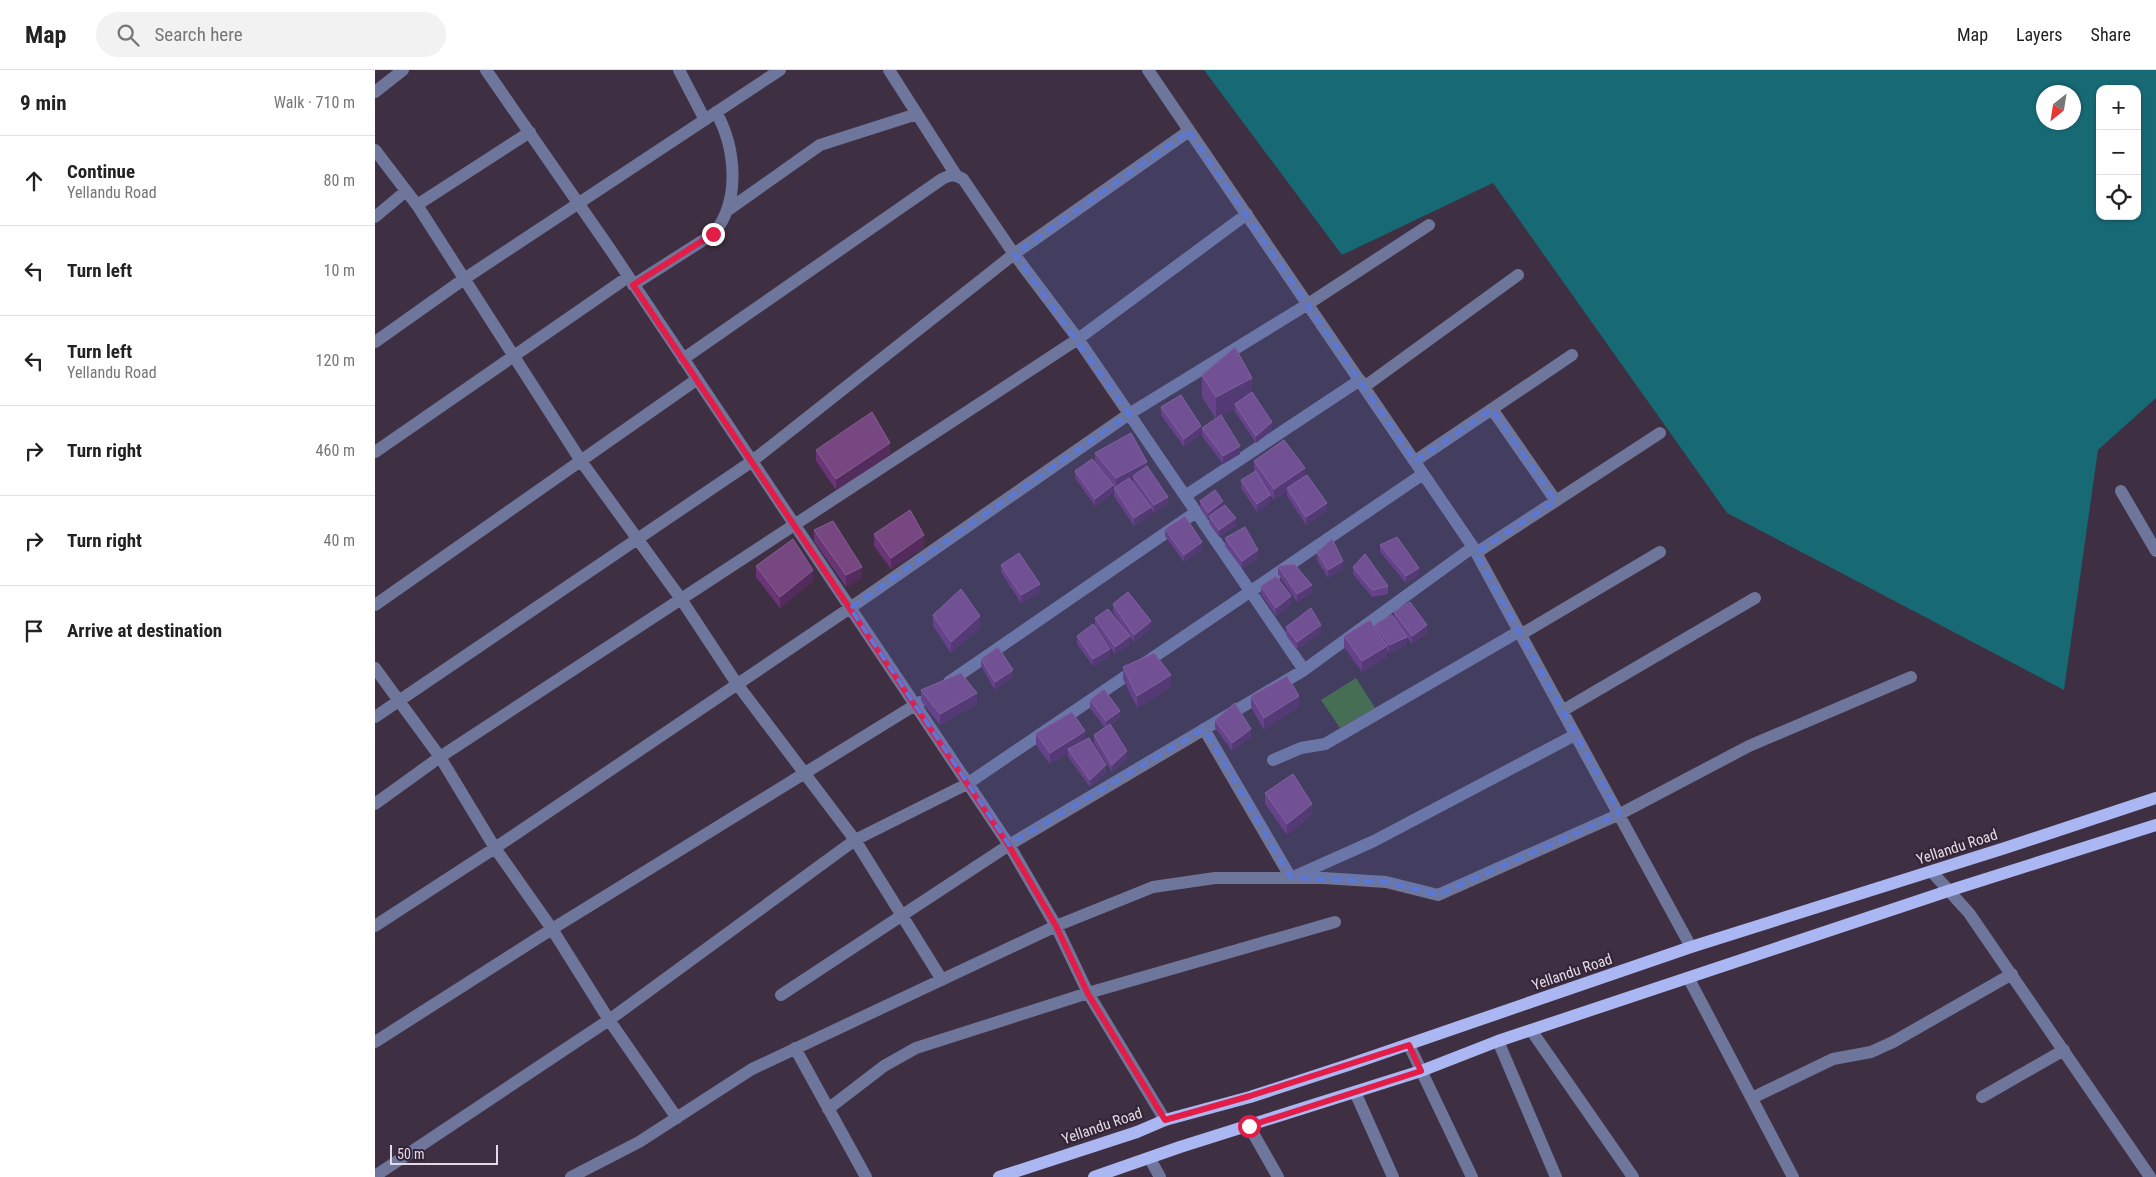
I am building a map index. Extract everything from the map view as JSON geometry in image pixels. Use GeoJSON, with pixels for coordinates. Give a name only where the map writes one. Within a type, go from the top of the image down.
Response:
{"type":"FeatureCollection","features":[{"type":"Feature","properties":{"kind":"main road","name":"Yellandu Road"},"geometry":{"type":"LineString","coordinates":[[999,1177],[1137,1132],[1165,1120],[1250,1096],[1409,1045],[1691,948],[1932,872],[2156,798]]}},
{"type":"Feature","properties":{"kind":"main road"},"geometry":{"type":"LineString","coordinates":[[1094,1177],[1150,1159],[1179,1147],[1421,1071],[1498,1041],[1689,979],[1948,891],[2156,825]]}},
{"type":"Feature","properties":{"kind":"street"},"geometry":{"type":"LineString","coordinates":[[375,92],[403,70]]}},
{"type":"Feature","properties":{"kind":"street"},"geometry":{"type":"LineString","coordinates":[[485,70],[579,203],[1009,846],[1056,926],[1088,994],[1165,1120]]}},
{"type":"Feature","properties":{"kind":"street"},"geometry":{"type":"LineString","coordinates":[[679,70],[705,120]]}},
{"type":"Feature","properties":{"kind":"street"},"geometry":{"type":"LineString","coordinates":[[375,342],[464,279],[780,70]]}},
{"type":"Feature","properties":{"kind":"street"},"geometry":{"type":"LineString","coordinates":[[889,70],[956,175],[963,179],[1014,254],[1078,339],[1303,670]]}},
{"type":"Feature","properties":{"kind":"street"},"geometry":{"type":"LineString","coordinates":[[1147,70],[1475,550],[1620,814],[1691,948]]}},
{"type":"Feature","properties":{"kind":"street"},"geometry":{"type":"LineString","coordinates":[[375,452],[513,356],[631,281],[713,234],[722,224],[728,210],[732,192],[731,159],[721,120],[716,112]]}},
{"type":"Feature","properties":{"kind":"street"},"geometry":{"type":"LineString","coordinates":[[728,210],[820,145],[917,114]]}},
{"type":"Feature","properties":{"kind":"street"},"geometry":{"type":"LineString","coordinates":[[375,716],[751,462],[1014,254],[1189,131]]}},
{"type":"Feature","properties":{"kind":"street"},"geometry":{"type":"LineString","coordinates":[[417,205],[530,132]]}},
{"type":"Feature","properties":{"kind":"street"},"geometry":{"type":"LineString","coordinates":[[375,150],[417,205],[581,461],[681,599],[737,684],[855,840],[941,980]]}},
{"type":"Feature","properties":{"kind":"street"},"geometry":{"type":"LineString","coordinates":[[683,359],[942,179],[956,175]]}},
{"type":"Feature","properties":{"kind":"street"},"geometry":{"type":"LineString","coordinates":[[375,217],[407,191]]}},
{"type":"Feature","properties":{"kind":"street"},"geometry":{"type":"LineString","coordinates":[[375,804],[440,757],[1078,339],[1247,214]]}},
{"type":"Feature","properties":{"kind":"street"},"geometry":{"type":"LineString","coordinates":[[375,926],[495,848],[849,608],[1129,414],[1308,304],[1429,225]]}},
{"type":"Feature","properties":{"kind":"street"},"geometry":{"type":"LineString","coordinates":[[1185,496],[1362,384],[1518,275]]}},
{"type":"Feature","properties":{"kind":"street"},"geometry":{"type":"LineString","coordinates":[[1415,461],[1572,355]]}},
{"type":"Feature","properties":{"kind":"street"},"geometry":{"type":"LineString","coordinates":[[375,605],[696,380]]}},
{"type":"Feature","properties":{"kind":"street"},"geometry":{"type":"LineString","coordinates":[[1492,409],[1556,501]]}},
{"type":"Feature","properties":{"kind":"street"},"geometry":{"type":"LineString","coordinates":[[781,995],[1009,846],[1303,670],[1475,550],[1556,501],[1660,433]]}},
{"type":"Feature","properties":{"kind":"street"},"geometry":{"type":"LineString","coordinates":[[375,1176],[609,1020],[855,840],[967,784],[1423,474]]}},
{"type":"Feature","properties":{"kind":"street"},"geometry":{"type":"LineString","coordinates":[[2121,491],[2156,551]]}},
{"type":"Feature","properties":{"kind":"street"},"geometry":{"type":"LineString","coordinates":[[375,1042],[552,929],[915,706],[1195,512]]}},
{"type":"Feature","properties":{"kind":"street"},"geometry":{"type":"LineString","coordinates":[[1273,760],[1301,748],[1325,744],[1660,552]]}},
{"type":"Feature","properties":{"kind":"street"},"geometry":{"type":"LineString","coordinates":[[1562,711],[1755,598]]}},
{"type":"Feature","properties":{"kind":"street"},"geometry":{"type":"LineString","coordinates":[[375,668],[440,757],[495,848],[552,929],[609,1020],[677,1118]]}},
{"type":"Feature","properties":{"kind":"street"},"geometry":{"type":"LineString","coordinates":[[571,1177],[639,1142],[752,1069],[1056,926],[1153,886],[1215,878],[1323,878],[1386,882],[1438,895],[1620,814],[1749,746],[1911,677]]}},
{"type":"Feature","properties":{"kind":"street"},"geometry":{"type":"LineString","coordinates":[[1204,729],[1291,878]]}},
{"type":"Feature","properties":{"kind":"street"},"geometry":{"type":"LineString","coordinates":[[1291,878],[1374,841],[1575,735]]}},
{"type":"Feature","properties":{"kind":"street"},"geometry":{"type":"LineString","coordinates":[[1932,872],[1969,914],[2012,974],[2150,1177]]}},
{"type":"Feature","properties":{"kind":"street"},"geometry":{"type":"LineString","coordinates":[[828,1109],[884,1066],[916,1048],[1088,994],[1335,922]]}},
{"type":"Feature","properties":{"kind":"street"},"geometry":{"type":"LineString","coordinates":[[1751,1098],[1833,1059],[1871,1052],[1893,1042],[2012,974]]}},
{"type":"Feature","properties":{"kind":"street"},"geometry":{"type":"LineString","coordinates":[[1689,979],[1793,1177]]}},
{"type":"Feature","properties":{"kind":"street"},"geometry":{"type":"LineString","coordinates":[[1531,1030],[1633,1177]]}},
{"type":"Feature","properties":{"kind":"street"},"geometry":{"type":"LineString","coordinates":[[1498,1041],[1556,1177]]}},
{"type":"Feature","properties":{"kind":"street"},"geometry":{"type":"LineString","coordinates":[[1409,1045],[1472,1177]]}},
{"type":"Feature","properties":{"kind":"street"},"geometry":{"type":"LineString","coordinates":[[795,1048],[866,1177]]}},
{"type":"Feature","properties":{"kind":"street"},"geometry":{"type":"LineString","coordinates":[[1982,1097],[2064,1050]]}},
{"type":"Feature","properties":{"kind":"street"},"geometry":{"type":"LineString","coordinates":[[1355,1092],[1393,1177]]}},
{"type":"Feature","properties":{"kind":"street"},"geometry":{"type":"LineString","coordinates":[[1249,1126],[1278,1177]]}},
{"type":"Feature","properties":{"kind":"street"},"geometry":{"type":"LineString","coordinates":[[1150,1159],[1160,1177]]}},
{"type":"Feature","properties":{"kind":"highlighted area"},"geometry":{"type":"Polygon","coordinates":[[[1189,131],[1415,461],[1492,409],[1556,501],[1476,553],[1620,814],[1438,895],[1386,882],[1291,878],[1204,729],[1009,845],[850,608],[1129,414],[1014,254],[1189,131]]]}},
{"type":"Feature","properties":{"kind":"green space"},"geometry":{"type":"Polygon","coordinates":[[[1356,678],[1375,708],[1340,728],[1321,700],[1356,678]]]}},
{"type":"Feature","properties":{"kind":"water"},"geometry":{"type":"Polygon","coordinates":[[[1204,70],[2156,70],[2156,398],[2098,450],[2064,690],[1727,513],[1493,183],[1342,255],[1204,70]]]}},
{"type":"Feature","properties":{"kind":"building"},"geometry":{"type":"Polygon","coordinates":[[[1235,347],[1252,378],[1216,397],[1202,375],[1235,347]]]}},
{"type":"Feature","properties":{"kind":"building"},"geometry":{"type":"Polygon","coordinates":[[[1252,392],[1272,422],[1256,436],[1235,404],[1252,392]]]}},
{"type":"Feature","properties":{"kind":"building"},"geometry":{"type":"Polygon","coordinates":[[[1181,395],[1201,426],[1184,439],[1161,407],[1181,395]]]}},
{"type":"Feature","properties":{"kind":"building"},"geometry":{"type":"Polygon","coordinates":[[[872,412],[890,443],[836,479],[816,450],[872,412]]]}},
{"type":"Feature","properties":{"kind":"building"},"geometry":{"type":"Polygon","coordinates":[[[1221,415],[1240,446],[1223,456],[1202,428],[1221,415]]]}},
{"type":"Feature","properties":{"kind":"building"},"geometry":{"type":"Polygon","coordinates":[[[1131,433],[1147,462],[1116,478],[1095,453],[1131,433]]]}},
{"type":"Feature","properties":{"kind":"building"},"geometry":{"type":"Polygon","coordinates":[[[1284,440],[1305,468],[1274,489],[1254,461],[1284,440]]]}},
{"type":"Feature","properties":{"kind":"building"},"geometry":{"type":"Polygon","coordinates":[[[1092,459],[1113,485],[1095,499],[1075,471],[1092,459]]]}},
{"type":"Feature","properties":{"kind":"building"},"geometry":{"type":"Polygon","coordinates":[[[1147,466],[1168,497],[1154,505],[1133,476],[1147,466]]]}},
{"type":"Feature","properties":{"kind":"building"},"geometry":{"type":"Polygon","coordinates":[[[1256,471],[1270,495],[1257,504],[1241,480],[1256,471]]]}},
{"type":"Feature","properties":{"kind":"building"},"geometry":{"type":"Polygon","coordinates":[[[1307,475],[1327,503],[1306,517],[1287,488],[1307,475]]]}},
{"type":"Feature","properties":{"kind":"building"},"geometry":{"type":"Polygon","coordinates":[[[1129,478],[1151,507],[1134,518],[1114,488],[1129,478]]]}},
{"type":"Feature","properties":{"kind":"building"},"geometry":{"type":"Polygon","coordinates":[[[1215,490],[1223,501],[1208,513],[1200,501],[1215,490]]]}},
{"type":"Feature","properties":{"kind":"building"},"geometry":{"type":"Polygon","coordinates":[[[1225,505],[1236,518],[1219,530],[1209,516],[1225,505]]]}},
{"type":"Feature","properties":{"kind":"building"},"geometry":{"type":"Polygon","coordinates":[[[910,510],[924,535],[891,558],[874,534],[910,510]]]}},
{"type":"Feature","properties":{"kind":"building"},"geometry":{"type":"Polygon","coordinates":[[[1185,516],[1202,542],[1184,555],[1165,529],[1185,516]]]}},
{"type":"Feature","properties":{"kind":"building"},"geometry":{"type":"Polygon","coordinates":[[[833,521],[862,567],[846,575],[814,530],[833,521]]]}},
{"type":"Feature","properties":{"kind":"building"},"geometry":{"type":"Polygon","coordinates":[[[1245,527],[1258,550],[1242,561],[1225,538],[1245,527]]]}},
{"type":"Feature","properties":{"kind":"building"},"geometry":{"type":"Polygon","coordinates":[[[1397,537],[1419,568],[1406,576],[1380,545],[1397,537]]]}},
{"type":"Feature","properties":{"kind":"building"},"geometry":{"type":"Polygon","coordinates":[[[793,539],[813,570],[780,597],[756,566],[793,539]]]}},
{"type":"Feature","properties":{"kind":"building"},"geometry":{"type":"Polygon","coordinates":[[[1332,539],[1343,561],[1328,570],[1317,552],[1332,539]]]}},
{"type":"Feature","properties":{"kind":"building"},"geometry":{"type":"Polygon","coordinates":[[[1019,553],[1040,584],[1021,595],[1001,565],[1019,553]]]}},
{"type":"Feature","properties":{"kind":"building"},"geometry":{"type":"Polygon","coordinates":[[[1365,554],[1388,586],[1372,590],[1353,567],[1365,554]]]}},
{"type":"Feature","properties":{"kind":"building"},"geometry":{"type":"Polygon","coordinates":[[[1294,564],[1312,585],[1297,594],[1278,566],[1294,564]]]}},
{"type":"Feature","properties":{"kind":"building"},"geometry":{"type":"Polygon","coordinates":[[[1276,576],[1291,596],[1276,608],[1261,586],[1276,576]]]}},
{"type":"Feature","properties":{"kind":"building"},"geometry":{"type":"Polygon","coordinates":[[[961,589],[980,616],[951,642],[933,615],[961,589]]]}},
{"type":"Feature","properties":{"kind":"building"},"geometry":{"type":"Polygon","coordinates":[[[1128,592],[1151,621],[1134,635],[1113,604],[1128,592]]]}},
{"type":"Feature","properties":{"kind":"building"},"geometry":{"type":"Polygon","coordinates":[[[1410,602],[1427,625],[1412,636],[1394,612],[1410,602]]]}},
{"type":"Feature","properties":{"kind":"building"},"geometry":{"type":"Polygon","coordinates":[[[1311,608],[1321,625],[1297,642],[1286,627],[1311,608]]]}},
{"type":"Feature","properties":{"kind":"building"},"geometry":{"type":"Polygon","coordinates":[[[1108,609],[1130,636],[1115,647],[1095,618],[1108,609]]]}},
{"type":"Feature","properties":{"kind":"building"},"geometry":{"type":"Polygon","coordinates":[[[1392,615],[1407,637],[1389,645],[1375,624],[1392,615]]]}},
{"type":"Feature","properties":{"kind":"building"},"geometry":{"type":"Polygon","coordinates":[[[1370,620],[1387,646],[1362,661],[1344,636],[1370,620]]]}},
{"type":"Feature","properties":{"kind":"building"},"geometry":{"type":"Polygon","coordinates":[[[1093,624],[1110,649],[1093,659],[1077,636],[1093,624]]]}},
{"type":"Feature","properties":{"kind":"building"},"geometry":{"type":"Polygon","coordinates":[[[998,647],[1013,670],[995,682],[981,659],[998,647]]]}},
{"type":"Feature","properties":{"kind":"building"},"geometry":{"type":"Polygon","coordinates":[[[1154,653],[1171,675],[1137,696],[1123,667],[1154,653]]]}},
{"type":"Feature","properties":{"kind":"building"},"geometry":{"type":"Polygon","coordinates":[[[961,673],[977,693],[940,714],[921,690],[961,673]]]}},
{"type":"Feature","properties":{"kind":"building"},"geometry":{"type":"Polygon","coordinates":[[[1287,676],[1299,696],[1264,718],[1251,696],[1287,676]]]}},
{"type":"Feature","properties":{"kind":"building"},"geometry":{"type":"Polygon","coordinates":[[[1104,689],[1120,711],[1106,721],[1090,700],[1104,689]]]}},
{"type":"Feature","properties":{"kind":"building"},"geometry":{"type":"Polygon","coordinates":[[[1235,703],[1251,729],[1232,743],[1215,720],[1235,703]]]}},
{"type":"Feature","properties":{"kind":"building"},"geometry":{"type":"Polygon","coordinates":[[[1072,712],[1085,731],[1050,753],[1036,733],[1072,712]]]}},
{"type":"Feature","properties":{"kind":"building"},"geometry":{"type":"Polygon","coordinates":[[[1110,724],[1127,751],[1112,765],[1094,735],[1110,724]]]}},
{"type":"Feature","properties":{"kind":"building"},"geometry":{"type":"Polygon","coordinates":[[[1089,738],[1106,765],[1090,780],[1068,749],[1089,738]]]}},
{"type":"Feature","properties":{"kind":"building"},"geometry":{"type":"Polygon","coordinates":[[[1293,774],[1312,804],[1287,824],[1265,793],[1293,774]]]}},
{"type":"Feature","properties":{"kind":"route"},"geometry":{"type":"LineString","coordinates":[[713,234],[633,285],[1009,846],[1056,926],[1088,994],[1165,1120],[1250,1096],[1409,1045],[1421,1071],[1249,1126]]}}]}
